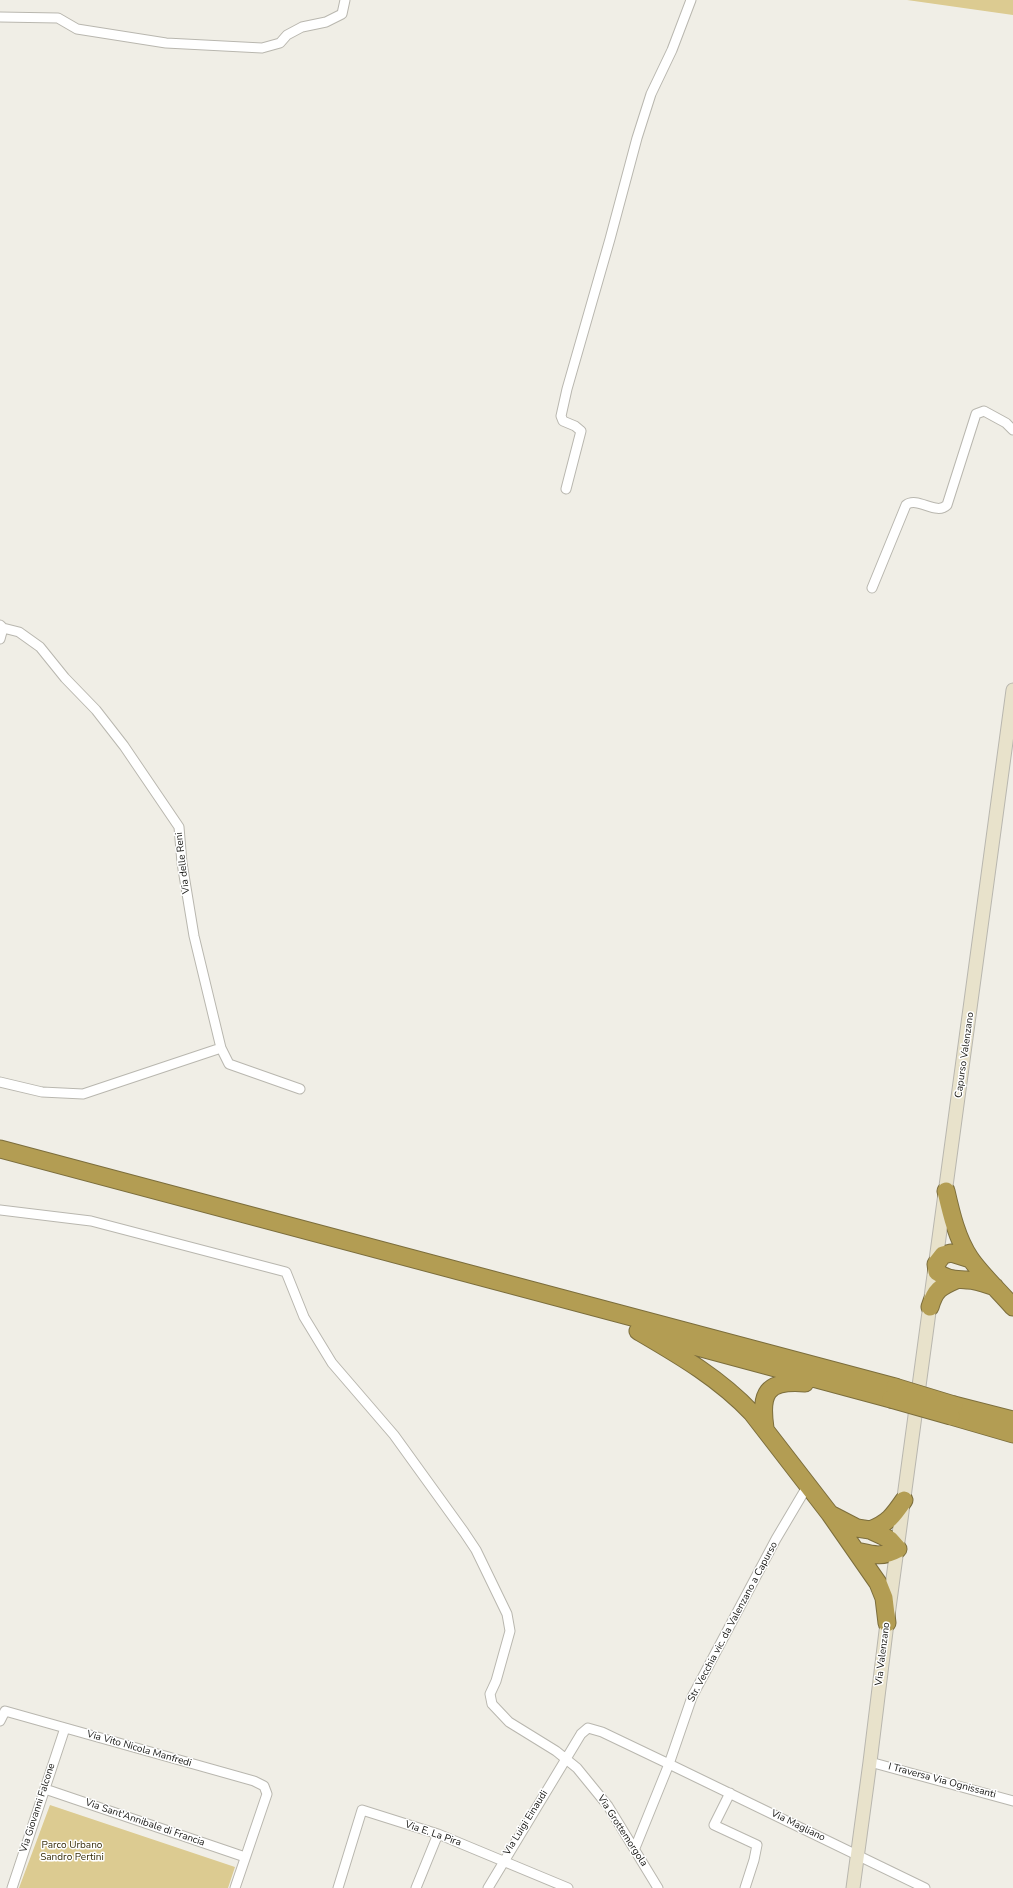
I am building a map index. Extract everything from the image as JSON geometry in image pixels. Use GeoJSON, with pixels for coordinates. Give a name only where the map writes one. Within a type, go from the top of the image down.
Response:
{"type":"FeatureCollection","features":[{"type":"Feature","properties":{"kind":"highway"},"geometry":{"type":"LineString","coordinates":[[0,1149],[893,1393],[957,1410],[1013,1420]]}},
{"type":"Feature","properties":{"kind":"highway"},"geometry":{"type":"LineString","coordinates":[[0,1160],[863,1392]]}},
{"type":"Feature","properties":{"kind":"highway"},"geometry":{"type":"LineString","coordinates":[[946,1191],[962,1242],[970,1259],[1013,1307]]}},
{"type":"Feature","properties":{"kind":"highway"},"geometry":{"type":"LineString","coordinates":[[970,1259],[951,1253],[943,1255],[936,1264],[937,1272],[946,1279],[967,1280],[995,1287]]}},
{"type":"Feature","properties":{"kind":"highway"},"geometry":{"type":"LineString","coordinates":[[930,1307],[934,1294],[943,1286],[956,1280]]}},
{"type":"Feature","properties":{"kind":"highway"},"geometry":{"type":"LineString","coordinates":[[638,1331],[709,1375],[738,1398],[765,1428],[830,1514],[878,1584],[884,1598],[887,1623]]}},
{"type":"Feature","properties":{"kind":"highway"},"geometry":{"type":"LineString","coordinates":[[765,1428],[762,1409],[765,1397],[772,1387],[781,1382],[863,1392],[893,1393]]}},
{"type":"Feature","properties":{"kind":"highway"},"geometry":{"type":"LineString","coordinates":[[957,1410],[979,1408],[1013,1416]]}},
{"type":"Feature","properties":{"kind":"highway"},"geometry":{"type":"LineString","coordinates":[[957,1410],[1013,1434]]}},
{"type":"Feature","properties":{"kind":"highway"},"geometry":{"type":"LineString","coordinates":[[870,1530],[883,1525],[892,1517],[904,1500]]}},
{"type":"Feature","properties":{"kind":"highway"},"geometry":{"type":"LineString","coordinates":[[830,1514],[857,1528],[870,1530],[890,1540],[898,1549],[886,1555],[874,1555],[856,1551]]}},
{"type":"Feature","properties":{"kind":"street"},"geometry":{"type":"LineString","coordinates":[[0,17],[58,18],[77,29],[166,43],[262,48],[280,44],[287,35],[302,27],[326,22],[342,14],[345,0]]}},
{"type":"Feature","properties":{"kind":"street"},"geometry":{"type":"LineString","coordinates":[[566,489],[581,431],[575,426],[563,421],[561,416],[567,389],[637,138],[651,94],[672,50],[691,0]]}},
{"type":"Feature","properties":{"kind":"street"},"geometry":{"type":"LineString","coordinates":[[872,588],[906,505],[912,502],[940,509],[947,505],[976,414],[984,411],[1013,430]]}},
{"type":"Feature","properties":{"kind":"street"},"geometry":{"type":"LineString","coordinates":[[0,640],[1,626]]}},
{"type":"Feature","properties":{"kind":"street","name":"Via delle Reni"},"geometry":{"type":"LineString","coordinates":[[1,626],[19,632],[40,647],[65,678],[96,710],[124,746],[179,827],[182,863],[194,936],[221,1048],[229,1064],[300,1089]]}},
{"type":"Feature","properties":{"kind":"street","name":"Capurso Valenzano"},"geometry":{"type":"LineString","coordinates":[[915,1419],[1013,690]]}},
{"type":"Feature","properties":{"kind":"street"},"geometry":{"type":"LineString","coordinates":[[0,1082],[42,1092],[84,1094],[221,1048]]}},
{"type":"Feature","properties":{"kind":"street","name":"Via Grottemorgola"},"geometry":{"type":"LineString","coordinates":[[0,1210],[91,1221],[286,1272],[304,1317],[332,1363],[394,1436],[464,1532],[476,1550],[507,1614],[509,1622],[509,1636],[496,1681],[490,1694],[492,1704],[509,1722],[567,1759],[577,1768],[608,1806],[658,1888]]}},
{"type":"Feature","properties":{"kind":"street","name":"Via Valenzano"},"geometry":{"type":"LineString","coordinates":[[853,1888],[915,1419]]}},
{"type":"Feature","properties":{"kind":"street","name":"Str. Vecchia vic. da Valenzano a Capurso"},"geometry":{"type":"LineString","coordinates":[[635,1848],[670,1764],[692,1697],[776,1539],[808,1485]]}},
{"type":"Feature","properties":{"kind":"street","name":"Via Vito Nicola Manfredi"},"geometry":{"type":"LineString","coordinates":[[0,1721],[5,1711],[254,1781],[264,1786],[267,1794],[246,1857]]}},
{"type":"Feature","properties":{"kind":"street","name":"Via Giovanni Falcone"},"geometry":{"type":"LineString","coordinates":[[12,1888],[65,1728]]}},
{"type":"Feature","properties":{"kind":"street","name":"Via Luigi Einaudi"},"geometry":{"type":"LineString","coordinates":[[488,1888],[581,1734],[588,1728],[602,1732],[670,1764]]}},
{"type":"Feature","properties":{"kind":"street","name":"I Traversa Via Ognissanti"},"geometry":{"type":"LineString","coordinates":[[870,1762],[1013,1801]]}},
{"type":"Feature","properties":{"kind":"street","name":"Via Magliano"},"geometry":{"type":"LineString","coordinates":[[670,1764],[926,1888]]}},
{"type":"Feature","properties":{"kind":"street","name":"Via Sant'Annibale di Francia"},"geometry":{"type":"LineString","coordinates":[[45,1789],[246,1857]]}},
{"type":"Feature","properties":{"kind":"street"},"geometry":{"type":"LineString","coordinates":[[730,1793],[714,1825],[757,1845],[745,1888]]}},
{"type":"Feature","properties":{"kind":"street","name":"Via E. La Pira"},"geometry":{"type":"LineString","coordinates":[[338,1888],[362,1810],[438,1834],[504,1860],[550,1884],[568,1888]]}},
{"type":"Feature","properties":{"kind":"street"},"geometry":{"type":"LineString","coordinates":[[416,1888],[438,1834]]}},
{"type":"Feature","properties":{"kind":"street"},"geometry":{"type":"LineString","coordinates":[[235,1888],[246,1857]]}},
{"type":"Feature","properties":{"kind":"green space"},"geometry":{"type":"Polygon","coordinates":[[[907,0],[1013,0],[1013,15],[907,0]]]}},
{"type":"Feature","properties":{"kind":"green space","name":"Parco Urbano Sandro Pertini"},"geometry":{"type":"Polygon","coordinates":[[[50,1805],[235,1867],[228,1888],[19,1888],[50,1805]]]}}]}
